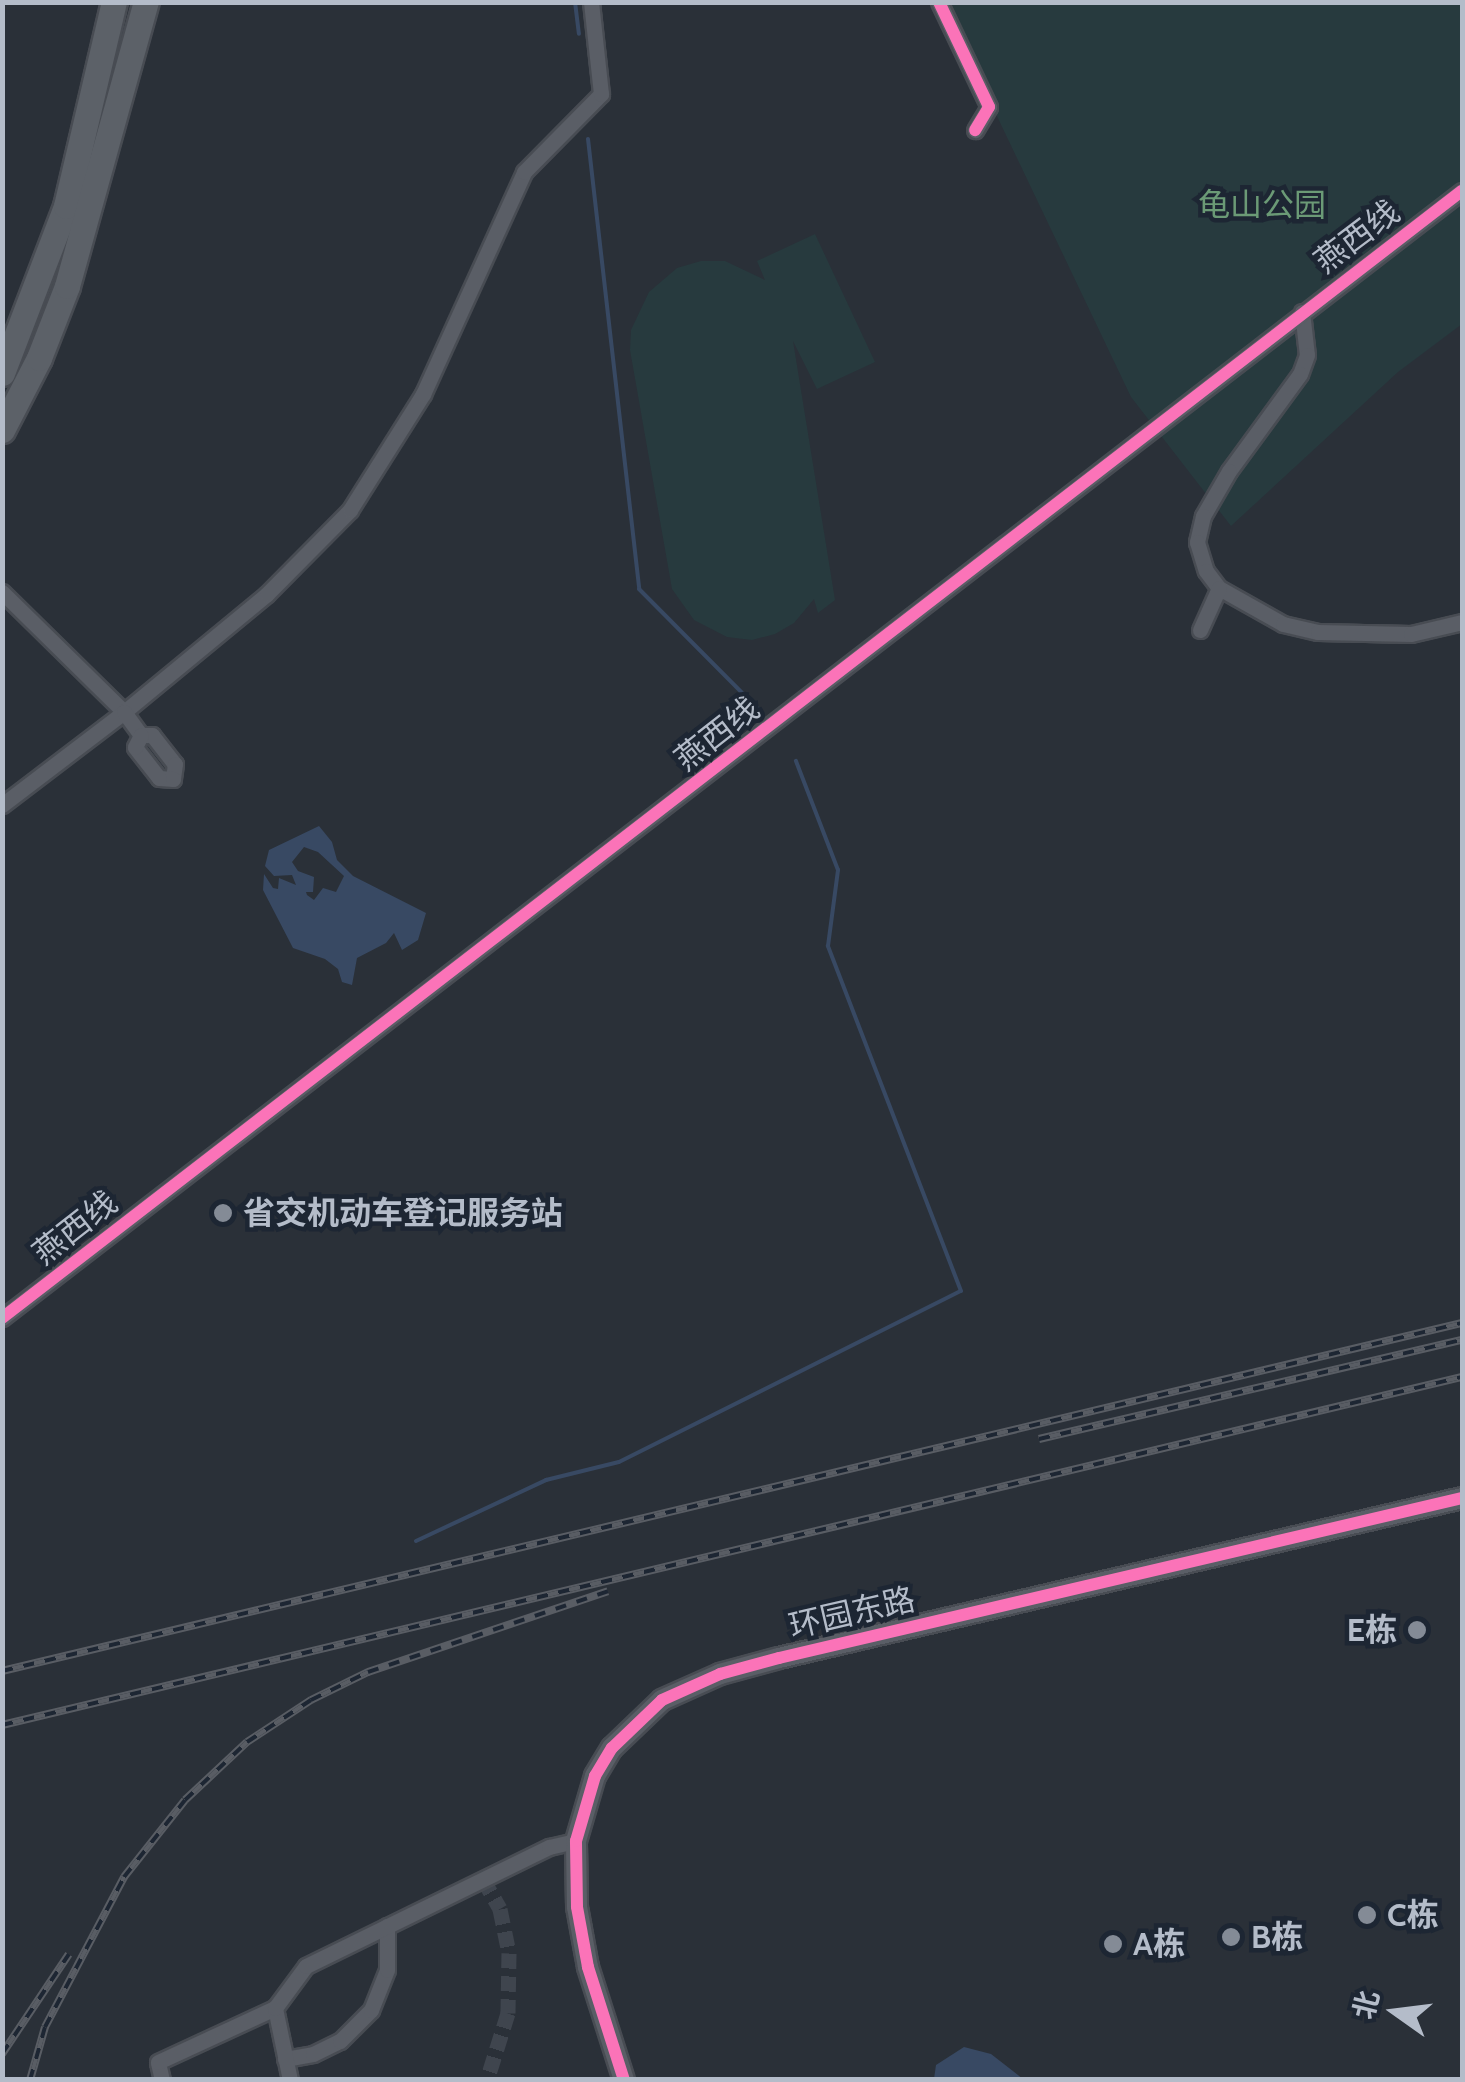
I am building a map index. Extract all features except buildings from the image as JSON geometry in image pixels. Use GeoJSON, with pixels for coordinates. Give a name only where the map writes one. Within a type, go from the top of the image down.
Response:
{"type":"FeatureCollection","features":[{"type":"Feature","properties":{"kind":"main road"},"geometry":{"type":"LineString","coordinates":[[2,373],[66,206],[114,2]]}},
{"type":"Feature","properties":{"kind":"main road"},"geometry":{"type":"LineString","coordinates":[[2,430],[39,358],[67,286],[146,2]]}},
{"type":"Feature","properties":{"kind":"street"},"geometry":{"type":"LineString","coordinates":[[2,805],[255,606],[350,510],[423,394],[524,172],[602,94],[590,2]]}},
{"type":"Feature","properties":{"kind":"street"},"geometry":{"type":"LineString","coordinates":[[939,2],[989,107],[975,130]]}},
{"type":"Feature","properties":{"kind":"street","name":"燕西线"},"geometry":{"type":"LineString","coordinates":[[2,1318],[1134,449],[1302,312],[1462,191]]}},
{"type":"Feature","properties":{"kind":"street"},"geometry":{"type":"LineString","coordinates":[[1302,312],[1307,355],[1300,374],[1229,470],[1203,516],[1197,542],[1206,571],[1219,588],[1283,624],[1318,632],[1410,634],[1462,622]]}},
{"type":"Feature","properties":{"kind":"street"},"geometry":{"type":"LineString","coordinates":[[1200,630],[1219,588]]}},
{"type":"Feature","properties":{"kind":"street"},"geometry":{"type":"LineString","coordinates":[[2,592],[124,712],[141,735]]}},
{"type":"Feature","properties":{"kind":"street","name":"环园东路"},"geometry":{"type":"LineString","coordinates":[[624,2080],[603,2022],[586,1952],[574,1875],[576,1841],[595,1776],[612,1748],[662,1700],[720,1674],[1462,1498]]}},
{"type":"Feature","properties":{"kind":"street"},"geometry":{"type":"LineString","coordinates":[[162,2080],[158,2062],[275,2008],[306,1966],[548,1847],[576,1841]]}},
{"type":"Feature","properties":{"kind":"street"},"geometry":{"type":"LineString","coordinates":[[285,2059],[313,2054],[340,2041],[371,2010],[387,1970],[387,1926]]}},
{"type":"Feature","properties":{"kind":"street"},"geometry":{"type":"LineString","coordinates":[[275,2008],[290,2080]]}},
{"type":"Feature","properties":{"kind":"green space","name":"龟山公园"},"geometry":{"type":"Polygon","coordinates":[[[943,3],[1462,3],[1462,324],[1398,372],[1231,526],[1131,397],[943,3]]]}},
{"type":"Feature","properties":{"kind":"green space"},"geometry":{"type":"Polygon","coordinates":[[[815,234],[875,362],[817,389],[793,341],[835,600],[818,613],[814,599],[794,623],[775,634],[752,640],[727,637],[694,620],[672,589],[630,350],[631,330],[649,292],[677,268],[701,261],[725,261],[765,280],[757,261],[815,234]]]}},
{"type":"Feature","properties":{"kind":"water"},"geometry":{"type":"Polygon","coordinates":[[[319,826],[332,842],[337,860],[353,876],[426,913],[418,940],[402,950],[394,933],[386,943],[357,958],[352,985],[342,982],[338,969],[325,959],[293,948],[263,890],[264,874],[273,888],[278,889],[279,878],[296,885],[292,875],[274,876],[265,866],[269,850],[319,826]],[[304,847],[292,862],[298,871],[314,877],[313,892],[306,892],[314,900],[323,888],[336,892],[344,876],[318,852],[304,847]]]}},
{"type":"Feature","properties":{"kind":"water"},"geometry":{"type":"Polygon","coordinates":[[[964,2047],[991,2054],[1023,2079],[934,2079],[936,2065],[964,2047]]]}},
{"type":"Feature","properties":{"kind":"waterway"},"geometry":{"type":"LineString","coordinates":[[575,2],[579,34]]}},
{"type":"Feature","properties":{"kind":"waterway"},"geometry":{"type":"LineString","coordinates":[[588,139],[639,589],[759,710]]}},
{"type":"Feature","properties":{"kind":"waterway"},"geometry":{"type":"LineString","coordinates":[[416,1541],[546,1480],[619,1462],[961,1291],[828,946],[838,870],[796,761]]}},
{"type":"Feature","properties":{"kind":"tunnel"},"geometry":{"type":"LineString","coordinates":[[483,1879],[500,1909],[509,1953],[508,2013],[487,2080]]}},
{"type":"Feature","properties":{"kind":"railway"},"geometry":{"type":"LineString","coordinates":[[2,1671],[1462,1323]]}},
{"type":"Feature","properties":{"kind":"railway"},"geometry":{"type":"LineString","coordinates":[[1039,1439],[1462,1340]]}},
{"type":"Feature","properties":{"kind":"railway"},"geometry":{"type":"LineString","coordinates":[[2,1725],[1462,1377]]}},
{"type":"Feature","properties":{"kind":"railway"},"geometry":{"type":"LineString","coordinates":[[30,2080],[45,2027],[124,1877],[185,1800],[247,1742],[311,1700],[368,1672],[608,1591]]}},
{"type":"Feature","properties":{"kind":"railway"},"geometry":{"type":"LineString","coordinates":[[2,2054],[69,1954]]}},
{"type":"Feature","properties":{"kind":"cycle path"},"geometry":{"type":"LineString","coordinates":[[939,2],[989,107],[975,130]]}},
{"type":"Feature","properties":{"kind":"cycle path"},"geometry":{"type":"LineString","coordinates":[[2,1318],[1462,191]]}},
{"type":"Feature","properties":{"kind":"cycle path"},"geometry":{"type":"LineString","coordinates":[[624,2080],[588,1967],[577,1907],[576,1841],[595,1776],[612,1748],[662,1700],[720,1674],[779,1658],[1462,1498]]}},
{"type":"Feature","properties":{"kind":"place","name":"省交机动车登记服务站"},"geometry":{"type":"Point","coordinates":[223,1213]}},
{"type":"Feature","properties":{"kind":"place","name":"E栋"},"geometry":{"type":"Point","coordinates":[1417,1630]}},
{"type":"Feature","properties":{"kind":"place","name":"C栋"},"geometry":{"type":"Point","coordinates":[1367,1915]}},
{"type":"Feature","properties":{"kind":"place","name":"B栋"},"geometry":{"type":"Point","coordinates":[1231,1937]}},
{"type":"Feature","properties":{"kind":"place","name":"A栋"},"geometry":{"type":"Point","coordinates":[1113,1944]}}]}
